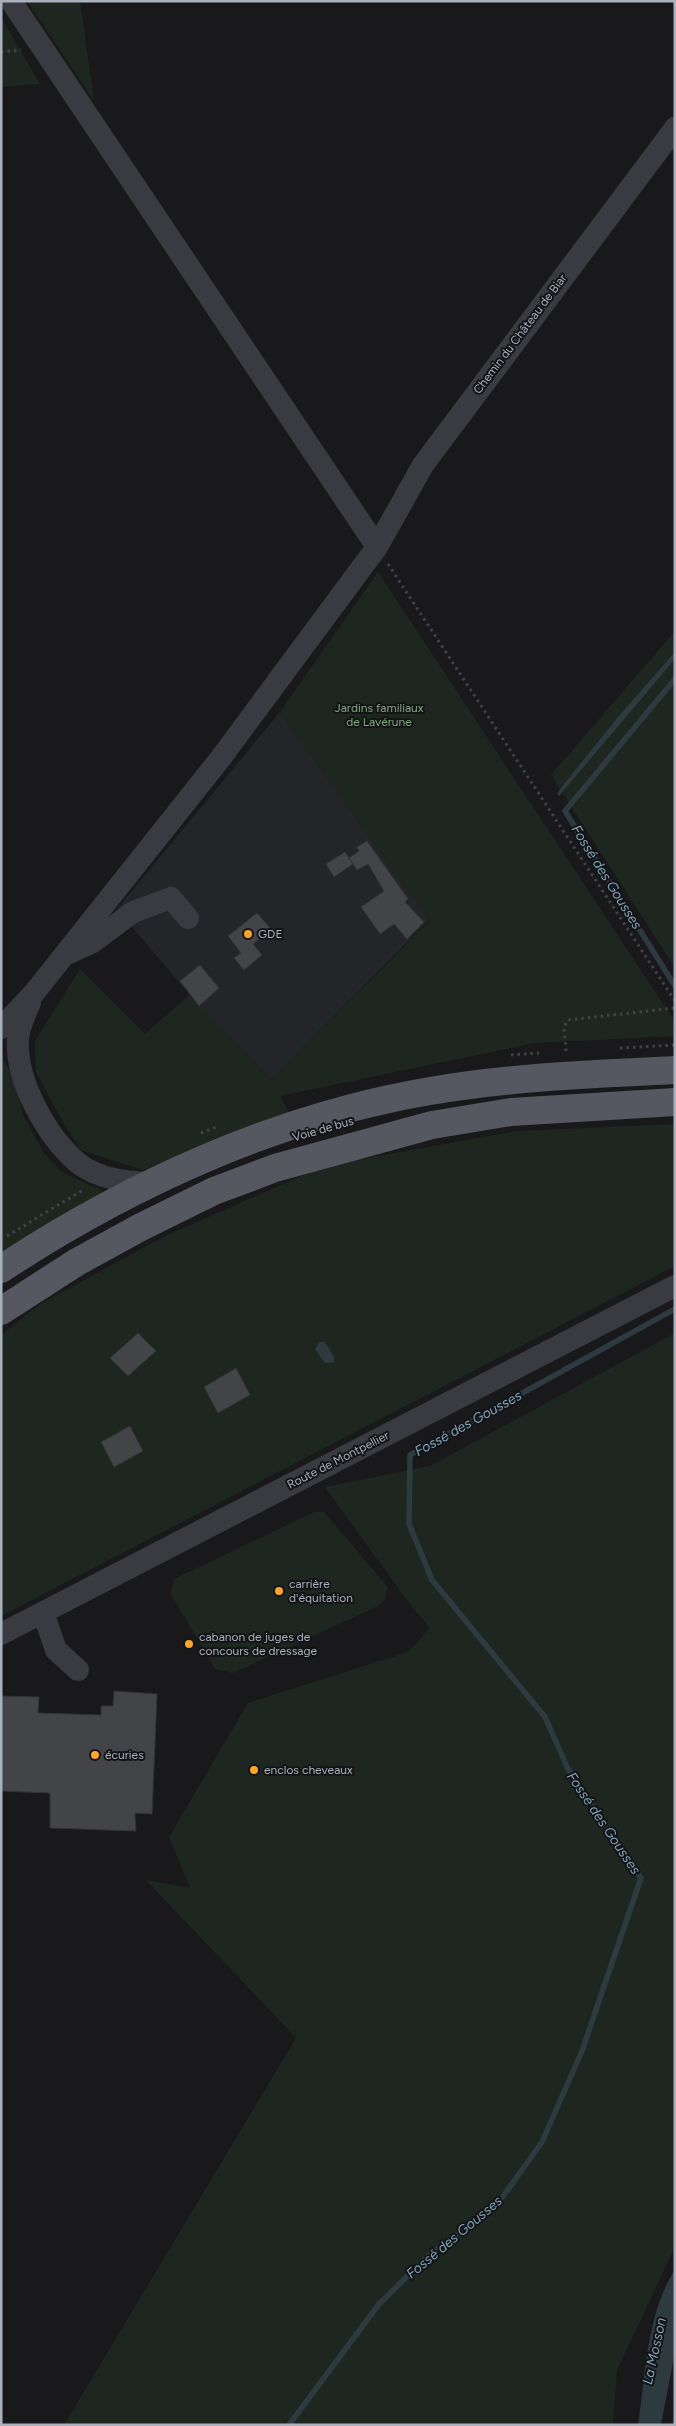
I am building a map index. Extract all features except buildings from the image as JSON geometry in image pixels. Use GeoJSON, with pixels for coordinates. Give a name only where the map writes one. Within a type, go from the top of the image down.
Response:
{"type":"FeatureCollection","features":[{"type":"Feature","properties":{"kind":"main road"},"geometry":{"type":"LineString","coordinates":[[1,1269],[52,1235],[151,1183],[233,1146],[302,1124],[391,1099],[429,1091],[503,1081],[675,1070]]}},
{"type":"Feature","properties":{"kind":"main road"},"geometry":{"type":"LineString","coordinates":[[1,1312],[77,1262],[141,1227],[214,1191],[276,1168],[432,1125],[510,1112],[675,1102]]}},
{"type":"Feature","properties":{"kind":"street"},"geometry":{"type":"LineString","coordinates":[[11,1],[376,547]]}},
{"type":"Feature","properties":{"kind":"street","name":"Chemin du Château de Biar"},"geometry":{"type":"LineString","coordinates":[[7,1037],[34,993],[220,759],[376,547],[423,465],[675,128]]}},
{"type":"Feature","properties":{"kind":"street"},"geometry":{"type":"LineString","coordinates":[[64,956],[93,942],[133,912],[170,898],[188,918]]}},
{"type":"Feature","properties":{"kind":"street"},"geometry":{"type":"LineString","coordinates":[[7,1037],[19,1062],[32,1100],[53,1136],[79,1163],[100,1174],[129,1182],[151,1183]]}},
{"type":"Feature","properties":{"kind":"street","name":"Voie de bus"},"geometry":{"type":"LineString","coordinates":[[1,1279],[69,1236],[166,1185],[215,1164],[314,1130],[429,1102],[467,1095],[556,1085],[675,1078]]}},
{"type":"Feature","properties":{"kind":"street","name":"Route de Montpellier"},"geometry":{"type":"LineString","coordinates":[[1,1634],[675,1286]]}},
{"type":"Feature","properties":{"kind":"street"},"geometry":{"type":"LineString","coordinates":[[43,1612],[56,1650],[78,1670]]}},
{"type":"Feature","properties":{"kind":"path"},"geometry":{"type":"LineString","coordinates":[[376,547],[675,1001]]}},
{"type":"Feature","properties":{"kind":"path"},"geometry":{"type":"LineString","coordinates":[[566,1052],[564,1027],[568,1020],[675,1008]]}},
{"type":"Feature","properties":{"kind":"shaded area"},"geometry":{"type":"Polygon","coordinates":[[[280,712],[429,920],[271,1080],[199,1006],[117,909],[280,712]]]}},
{"type":"Feature","properties":{"kind":"green space"},"geometry":{"type":"Polygon","coordinates":[[[27,1],[80,1],[94,101],[27,1]]]}},
{"type":"Feature","properties":{"kind":"green space"},"geometry":{"type":"Polygon","coordinates":[[[1,17],[40,84],[1,87],[1,17]]]}},
{"type":"Feature","properties":{"kind":"green space","name":"Jardins familiaux de Lavérune"},"geometry":{"type":"Polygon","coordinates":[[[378,572],[675,1022],[675,1036],[535,1043],[280,1096],[292,1118],[143,1170],[81,1150],[65,1126],[36,1072],[35,1041],[80,969],[145,1034],[189,995],[271,1080],[429,921],[280,712],[378,572]]]}},
{"type":"Feature","properties":{"kind":"green space"},"geometry":{"type":"Polygon","coordinates":[[[675,631],[675,968],[551,775],[675,631]]]}},
{"type":"Feature","properties":{"kind":"green space"},"geometry":{"type":"Polygon","coordinates":[[[2,1056],[16,1083],[23,1115],[44,1153],[62,1172],[103,1191],[1,1253],[2,1056]]]}},
{"type":"Feature","properties":{"kind":"green space"},"geometry":{"type":"Polygon","coordinates":[[[675,1124],[675,1266],[1,1616],[1,1335],[40,1304],[165,1236],[327,1165],[517,1131],[675,1124]]]}},
{"type":"Feature","properties":{"kind":"green space"},"geometry":{"type":"Polygon","coordinates":[[[675,1333],[675,2247],[617,2370],[613,2425],[64,2425],[296,2038],[146,1880],[190,1888],[169,1837],[248,1703],[408,1652],[430,1628],[409,1603],[325,1487],[430,1466],[675,1333]]]}},
{"type":"Feature","properties":{"kind":"green space","name":"carrière d'équitation"},"geometry":{"type":"Polygon","coordinates":[[[314,1512],[324,1512],[388,1587],[385,1599],[378,1606],[233,1673],[215,1669],[171,1594],[174,1579],[314,1512]]]}},
{"type":"Feature","properties":{"kind":"water"},"geometry":{"type":"Polygon","coordinates":[[[675,652],[675,659],[559,796],[557,793],[618,717],[675,652]]]}},
{"type":"Feature","properties":{"kind":"water"},"geometry":{"type":"Polygon","coordinates":[[[319,1342],[325,1342],[334,1357],[334,1362],[325,1363],[315,1349],[319,1342]]]}},
{"type":"Feature","properties":{"kind":"water","name":"La Mosson"},"geometry":{"type":"Polygon","coordinates":[[[675,2269],[675,2351],[661,2425],[638,2425],[653,2325],[665,2287],[675,2269]]]}},
{"type":"Feature","properties":{"kind":"waterway","name":"Fossé des Gousses"},"geometry":{"type":"LineString","coordinates":[[675,679],[565,811],[675,986]]}},
{"type":"Feature","properties":{"kind":"waterway","name":"Fossé des Gousses"},"geometry":{"type":"LineString","coordinates":[[289,2425],[379,2304],[426,2258],[499,2202],[542,2142],[582,2051],[641,1878],[568,1769],[545,1717],[432,1580],[409,1524],[410,1455],[675,1309]]}},
{"type":"Feature","properties":{"kind":"place","name":"GDE"},"geometry":{"type":"Point","coordinates":[248,934]}},
{"type":"Feature","properties":{"kind":"place","name":"carrière d'équitation"},"geometry":{"type":"Point","coordinates":[279,1591]}},
{"type":"Feature","properties":{"kind":"place","name":"cabanon de juges de concours de dressage"},"geometry":{"type":"Point","coordinates":[189,1644]}},
{"type":"Feature","properties":{"kind":"place","name":"écuries"},"geometry":{"type":"Point","coordinates":[95,1755]}},
{"type":"Feature","properties":{"kind":"place","name":"enclos cheveaux"},"geometry":{"type":"Point","coordinates":[254,1770]}}]}
